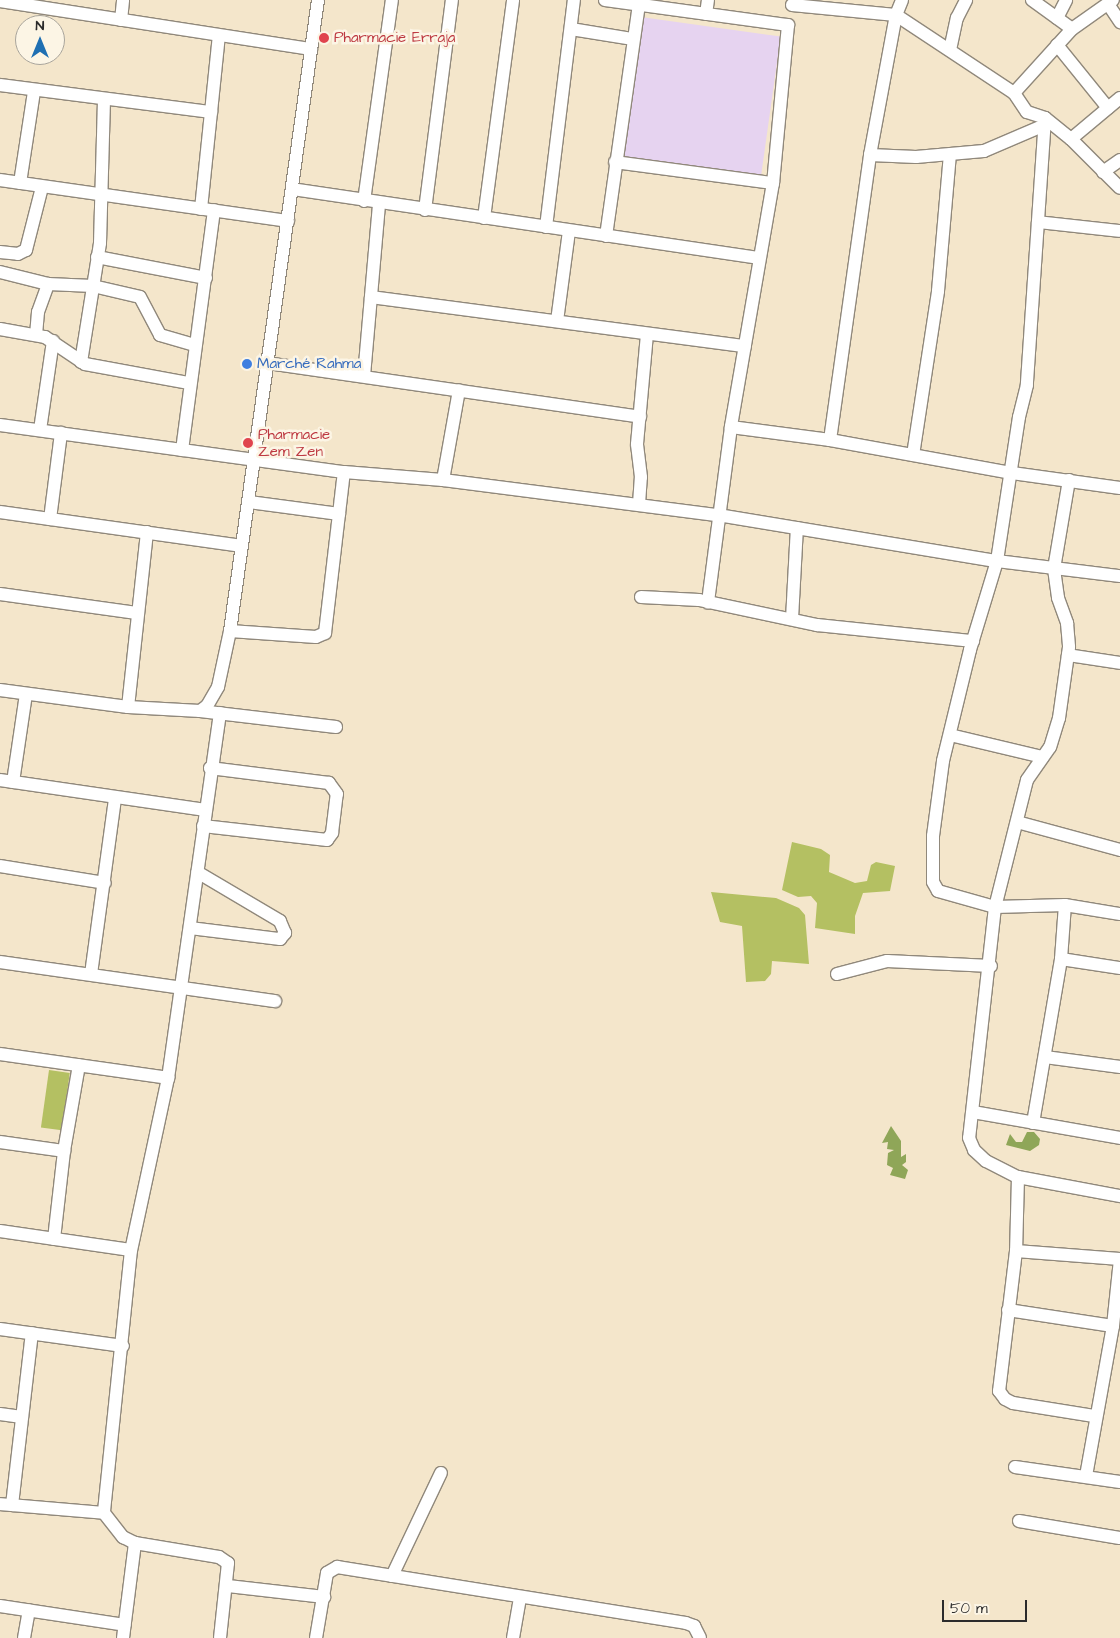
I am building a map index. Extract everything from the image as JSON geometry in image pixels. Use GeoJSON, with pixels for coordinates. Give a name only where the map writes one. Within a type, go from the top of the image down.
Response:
{"type":"FeatureCollection","features":[{"type":"Feature","properties":{"kind":"street"},"geometry":{"type":"LineString","coordinates":[[121,20],[123,0]]}},
{"type":"Feature","properties":{"kind":"street"},"geometry":{"type":"LineString","coordinates":[[200,711],[212,700],[218,687],[230,631],[318,0]]}},
{"type":"Feature","properties":{"kind":"street"},"geometry":{"type":"LineString","coordinates":[[364,201],[392,0]]}},
{"type":"Feature","properties":{"kind":"street"},"geometry":{"type":"LineString","coordinates":[[425,210],[452,0]]}},
{"type":"Feature","properties":{"kind":"street"},"geometry":{"type":"LineString","coordinates":[[484,218],[513,0]]}},
{"type":"Feature","properties":{"kind":"street"},"geometry":{"type":"LineString","coordinates":[[546,227],[574,0]]}},
{"type":"Feature","properties":{"kind":"street"},"geometry":{"type":"LineString","coordinates":[[605,0],[788,25]]}},
{"type":"Feature","properties":{"kind":"street"},"geometry":{"type":"LineString","coordinates":[[706,14],[708,0]]}},
{"type":"Feature","properties":{"kind":"street"},"geometry":{"type":"LineString","coordinates":[[830,440],[870,155],[896,15],[902,0]]}},
{"type":"Feature","properties":{"kind":"street"},"geometry":{"type":"LineString","coordinates":[[950,50],[957,18],[966,0]]}},
{"type":"Feature","properties":{"kind":"street"},"geometry":{"type":"LineString","coordinates":[[1032,0],[1072,29]]}},
{"type":"Feature","properties":{"kind":"street"},"geometry":{"type":"LineString","coordinates":[[1057,18],[1066,0]]}},
{"type":"Feature","properties":{"kind":"street"},"geometry":{"type":"LineString","coordinates":[[0,1],[311,49]]}},
{"type":"Feature","properties":{"kind":"street"},"geometry":{"type":"LineString","coordinates":[[1014,93],[1072,29],[1110,2],[1120,22]]}},
{"type":"Feature","properties":{"kind":"street"},"geometry":{"type":"LineString","coordinates":[[708,602],[731,426],[773,183],[788,25],[792,3],[896,15],[1014,93],[1028,112],[1071,140],[1120,188]]}},
{"type":"Feature","properties":{"kind":"street"},"geometry":{"type":"LineString","coordinates":[[606,236],[615,162],[639,5]]}},
{"type":"Feature","properties":{"kind":"street"},"geometry":{"type":"LineString","coordinates":[[571,29],[633,39]]}},
{"type":"Feature","properties":{"kind":"street"},"geometry":{"type":"LineString","coordinates":[[201,209],[219,36]]}},
{"type":"Feature","properties":{"kind":"street"},"geometry":{"type":"LineString","coordinates":[[1057,45],[1108,108]]}},
{"type":"Feature","properties":{"kind":"street"},"geometry":{"type":"LineString","coordinates":[[0,85],[34,91],[211,112]]}},
{"type":"Feature","properties":{"kind":"street"},"geometry":{"type":"LineString","coordinates":[[20,183],[34,91]]}},
{"type":"Feature","properties":{"kind":"street"},"geometry":{"type":"LineString","coordinates":[[1071,140],[1120,98]]}},
{"type":"Feature","properties":{"kind":"street"},"geometry":{"type":"LineString","coordinates":[[81,362],[97,257],[102,195],[104,99]]}},
{"type":"Feature","properties":{"kind":"street"},"geometry":{"type":"LineString","coordinates":[[870,155],[950,155],[984,151],[1044,122]]}},
{"type":"Feature","properties":{"kind":"street"},"geometry":{"type":"LineString","coordinates":[[1044,122],[1029,368],[997,561],[973,641],[950,735],[933,836],[932,882],[938,891],[995,907],[1066,905],[1120,914]]}},
{"type":"Feature","properties":{"kind":"street"},"geometry":{"type":"LineString","coordinates":[[913,455],[938,291],[950,155]]}},
{"type":"Feature","properties":{"kind":"street"},"geometry":{"type":"LineString","coordinates":[[1104,172],[1120,160]]}},
{"type":"Feature","properties":{"kind":"street"},"geometry":{"type":"LineString","coordinates":[[615,162],[773,183]]}},
{"type":"Feature","properties":{"kind":"street"},"geometry":{"type":"LineString","coordinates":[[0,180],[288,221]]}},
{"type":"Feature","properties":{"kind":"street"},"geometry":{"type":"LineString","coordinates":[[0,253],[18,254],[26,250],[42,187]]}},
{"type":"Feature","properties":{"kind":"street"},"geometry":{"type":"LineString","coordinates":[[292,189],[759,258]]}},
{"type":"Feature","properties":{"kind":"street"},"geometry":{"type":"LineString","coordinates":[[364,376],[379,203]]}},
{"type":"Feature","properties":{"kind":"street"},"geometry":{"type":"LineString","coordinates":[[182,450],[194,345],[206,278],[214,210]]}},
{"type":"Feature","properties":{"kind":"street"},"geometry":{"type":"LineString","coordinates":[[1038,222],[1120,231]]}},
{"type":"Feature","properties":{"kind":"street"},"geometry":{"type":"LineString","coordinates":[[557,321],[569,231]]}},
{"type":"Feature","properties":{"kind":"street"},"geometry":{"type":"LineString","coordinates":[[97,257],[206,278]]}},
{"type":"Feature","properties":{"kind":"street"},"geometry":{"type":"LineString","coordinates":[[0,272],[48,284],[93,286],[140,297],[160,335],[194,345]]}},
{"type":"Feature","properties":{"kind":"street"},"geometry":{"type":"LineString","coordinates":[[36,335],[38,312],[48,284]]}},
{"type":"Feature","properties":{"kind":"street"},"geometry":{"type":"LineString","coordinates":[[371,297],[557,321],[647,335],[745,346]]}},
{"type":"Feature","properties":{"kind":"street"},"geometry":{"type":"LineString","coordinates":[[0,329],[36,335],[53,341],[81,362],[189,383]]}},
{"type":"Feature","properties":{"kind":"street"},"geometry":{"type":"LineString","coordinates":[[639,504],[640,417],[647,335]]}},
{"type":"Feature","properties":{"kind":"street"},"geometry":{"type":"LineString","coordinates":[[40,430],[53,341]]}},
{"type":"Feature","properties":{"kind":"street"},"geometry":{"type":"LineString","coordinates":[[267,363],[640,417]]}},
{"type":"Feature","properties":{"kind":"street"},"geometry":{"type":"LineString","coordinates":[[442,480],[459,390]]}},
{"type":"Feature","properties":{"kind":"street"},"geometry":{"type":"LineString","coordinates":[[0,425],[344,472],[442,480],[639,504],[718,515],[997,561],[1120,576]]}},
{"type":"Feature","properties":{"kind":"street"},"geometry":{"type":"LineString","coordinates":[[731,426],[830,440],[1012,473],[1120,488]]}},
{"type":"Feature","properties":{"kind":"street"},"geometry":{"type":"LineString","coordinates":[[50,519],[61,432]]}},
{"type":"Feature","properties":{"kind":"street"},"geometry":{"type":"LineString","coordinates":[[230,631],[316,637],[325,633],[344,472]]}},
{"type":"Feature","properties":{"kind":"street"},"geometry":{"type":"LineString","coordinates":[[1069,480],[1054,569],[1058,598],[1067,623],[1068,655],[1056,733],[1027,780],[995,907],[970,1138],[974,1150],[986,1162],[1018,1177],[1120,1196]]}},
{"type":"Feature","properties":{"kind":"street"},"geometry":{"type":"LineString","coordinates":[[249,502],[339,514]]}},
{"type":"Feature","properties":{"kind":"street"},"geometry":{"type":"LineString","coordinates":[[0,512],[242,546]]}},
{"type":"Feature","properties":{"kind":"street"},"geometry":{"type":"LineString","coordinates":[[792,619],[796,528]]}},
{"type":"Feature","properties":{"kind":"street"},"geometry":{"type":"LineString","coordinates":[[128,707],[147,532]]}},
{"type":"Feature","properties":{"kind":"street"},"geometry":{"type":"LineString","coordinates":[[0,594],[137,613]]}},
{"type":"Feature","properties":{"kind":"street"},"geometry":{"type":"LineString","coordinates":[[641,597],[708,602],[817,625],[973,641]]}},
{"type":"Feature","properties":{"kind":"street"},"geometry":{"type":"LineString","coordinates":[[1068,655],[1120,663]]}},
{"type":"Feature","properties":{"kind":"street"},"geometry":{"type":"LineString","coordinates":[[0,690],[128,707],[200,711],[336,727]]}},
{"type":"Feature","properties":{"kind":"street"},"geometry":{"type":"LineString","coordinates":[[14,782],[26,694]]}},
{"type":"Feature","properties":{"kind":"street"},"geometry":{"type":"LineString","coordinates":[[220,713],[210,768],[190,928],[168,1078],[132,1250],[104,1513],[123,1537],[135,1544],[219,1557],[228,1563],[228,1586],[220,1638]]}},
{"type":"Feature","properties":{"kind":"street"},"geometry":{"type":"LineString","coordinates":[[950,735],[1042,757]]}},
{"type":"Feature","properties":{"kind":"street"},"geometry":{"type":"LineString","coordinates":[[203,826],[327,840],[331,837],[337,794],[329,783],[210,768]]}},
{"type":"Feature","properties":{"kind":"street"},"geometry":{"type":"LineString","coordinates":[[0,780],[115,799],[205,810]]}},
{"type":"Feature","properties":{"kind":"street"},"geometry":{"type":"LineString","coordinates":[[91,974],[105,883],[115,799]]}},
{"type":"Feature","properties":{"kind":"street"},"geometry":{"type":"LineString","coordinates":[[1017,822],[1120,850]]}},
{"type":"Feature","properties":{"kind":"street"},"geometry":{"type":"LineString","coordinates":[[0,866],[105,883]]}},
{"type":"Feature","properties":{"kind":"street"},"geometry":{"type":"LineString","coordinates":[[190,928],[280,939],[285,933],[280,921],[197,872]]}},
{"type":"Feature","properties":{"kind":"street"},"geometry":{"type":"LineString","coordinates":[[1033,1123],[1061,959],[1066,905]]}},
{"type":"Feature","properties":{"kind":"street"},"geometry":{"type":"LineString","coordinates":[[1061,959],[1120,968]]}},
{"type":"Feature","properties":{"kind":"street"},"geometry":{"type":"LineString","coordinates":[[837,974],[887,961],[990,966]]}},
{"type":"Feature","properties":{"kind":"street"},"geometry":{"type":"LineString","coordinates":[[0,962],[275,1001]]}},
{"type":"Feature","properties":{"kind":"street"},"geometry":{"type":"LineString","coordinates":[[0,1054],[168,1078]]}},
{"type":"Feature","properties":{"kind":"street"},"geometry":{"type":"LineString","coordinates":[[1045,1057],[1120,1067]]}},
{"type":"Feature","properties":{"kind":"street"},"geometry":{"type":"LineString","coordinates":[[54,1239],[64,1151],[79,1065]]}},
{"type":"Feature","properties":{"kind":"street"},"geometry":{"type":"LineString","coordinates":[[972,1112],[1120,1138]]}},
{"type":"Feature","properties":{"kind":"street"},"geometry":{"type":"LineString","coordinates":[[0,1142],[64,1151]]}},
{"type":"Feature","properties":{"kind":"street"},"geometry":{"type":"LineString","coordinates":[[1018,1177],[1016,1251],[999,1390],[1002,1396],[1013,1403],[1094,1416]]}},
{"type":"Feature","properties":{"kind":"street"},"geometry":{"type":"LineString","coordinates":[[0,1231],[132,1250]]}},
{"type":"Feature","properties":{"kind":"street"},"geometry":{"type":"LineString","coordinates":[[1016,1251],[1120,1259],[1113,1326],[1094,1416],[1086,1476]]}},
{"type":"Feature","properties":{"kind":"street"},"geometry":{"type":"LineString","coordinates":[[1008,1310],[1113,1326]]}},
{"type":"Feature","properties":{"kind":"street"},"geometry":{"type":"LineString","coordinates":[[0,1329],[123,1346]]}},
{"type":"Feature","properties":{"kind":"street"},"geometry":{"type":"LineString","coordinates":[[32,1333],[22,1417],[6,1504],[104,1513]]}},
{"type":"Feature","properties":{"kind":"street"},"geometry":{"type":"LineString","coordinates":[[0,1414],[22,1417]]}},
{"type":"Feature","properties":{"kind":"street"},"geometry":{"type":"LineString","coordinates":[[1015,1467],[1120,1482]]}},
{"type":"Feature","properties":{"kind":"street"},"geometry":{"type":"LineString","coordinates":[[392,1576],[441,1473]]}},
{"type":"Feature","properties":{"kind":"street"},"geometry":{"type":"LineString","coordinates":[[1019,1521],[1120,1538]]}},
{"type":"Feature","properties":{"kind":"street"},"geometry":{"type":"LineString","coordinates":[[0,1606],[29,1610],[124,1632],[135,1544]]}},
{"type":"Feature","properties":{"kind":"street"},"geometry":{"type":"LineString","coordinates":[[316,1638],[330,1569],[337,1567],[520,1598],[686,1623],[694,1626],[700,1638]]}},
{"type":"Feature","properties":{"kind":"street"},"geometry":{"type":"LineString","coordinates":[[228,1586],[324,1597]]}},
{"type":"Feature","properties":{"kind":"street"},"geometry":{"type":"LineString","coordinates":[[513,1638],[520,1598]]}},
{"type":"Feature","properties":{"kind":"street"},"geometry":{"type":"LineString","coordinates":[[24,1638],[29,1610]]}},
{"type":"Feature","properties":{"kind":"shaded area"},"geometry":{"type":"Polygon","coordinates":[[[641,17],[781,37],[761,177],[621,158],[641,17]]]}},
{"type":"Feature","properties":{"kind":"green space"},"geometry":{"type":"Polygon","coordinates":[[[792,842],[821,849],[830,855],[829,872],[855,883],[867,881],[871,865],[876,862],[895,866],[890,891],[863,893],[855,916],[855,934],[815,928],[817,903],[811,896],[798,897],[782,890],[792,842]]]}},
{"type":"Feature","properties":{"kind":"green space"},"geometry":{"type":"Polygon","coordinates":[[[711,892],[776,898],[799,908],[805,915],[809,964],[772,961],[771,974],[765,981],[746,982],[742,926],[720,922],[711,892]]]}},
{"type":"Feature","properties":{"kind":"green space"},"geometry":{"type":"Polygon","coordinates":[[[49,1070],[70,1073],[62,1130],[41,1127],[49,1070]]]}},
{"type":"Feature","properties":{"kind":"green space"},"geometry":{"type":"Polygon","coordinates":[[[891,1126],[901,1141],[901,1157],[906,1154],[906,1162],[902,1165],[908,1170],[905,1179],[890,1175],[893,1168],[887,1165],[888,1153],[894,1150],[887,1149],[888,1142],[882,1143],[891,1126]]]}},
{"type":"Feature","properties":{"kind":"green space"},"geometry":{"type":"Polygon","coordinates":[[[1027,1132],[1034,1132],[1040,1139],[1039,1145],[1030,1151],[1006,1145],[1010,1134],[1016,1142],[1022,1142],[1027,1132]]]}},
{"type":"Feature","properties":{"kind":"place","name":"Pharmacie Erraja"},"geometry":{"type":"Point","coordinates":[324,38]}},
{"type":"Feature","properties":{"kind":"place","name":"Marché Rahma"},"geometry":{"type":"Point","coordinates":[247,364]}},
{"type":"Feature","properties":{"kind":"place","name":"Pharmacie Zem Zen"},"geometry":{"type":"Point","coordinates":[248,443]}}]}
